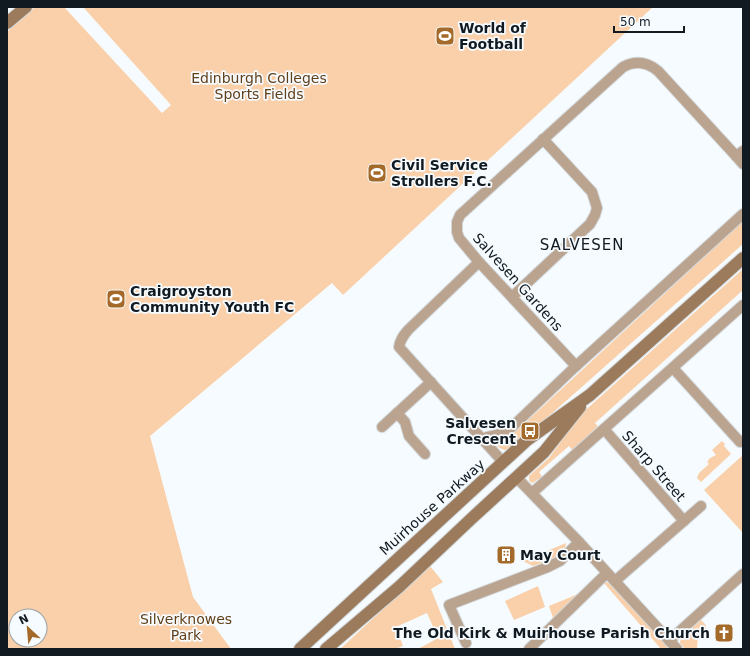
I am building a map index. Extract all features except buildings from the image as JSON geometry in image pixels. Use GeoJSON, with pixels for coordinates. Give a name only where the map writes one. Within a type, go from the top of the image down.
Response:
{"type":"FeatureCollection","features":[{"type":"Feature","properties":{"kind":"street"},"geometry":{"type":"LineString","coordinates":[[7,23],[26,7]]}},
{"type":"Feature","properties":{"kind":"street","name":"Salvesen Gardens"},"geometry":{"type":"LineString","coordinates":[[576,366],[479,262],[459,238],[457,232],[457,222],[460,215],[623,67],[637,62],[651,65],[658,71],[741,157]]}},
{"type":"Feature","properties":{"kind":"street"},"geometry":{"type":"LineString","coordinates":[[512,297],[590,224],[597,208],[592,192],[543,139]]}},
{"type":"Feature","properties":{"kind":"street"},"geometry":{"type":"LineString","coordinates":[[483,440],[487,437],[503,433],[511,428],[576,366],[743,214]]}},
{"type":"Feature","properties":{"kind":"street","name":"Muirhouse Parkway"},"geometry":{"type":"LineString","coordinates":[[300,649],[527,440],[590,395],[743,258]]}},
{"type":"Feature","properties":{"kind":"street"},"geometry":{"type":"LineString","coordinates":[[479,262],[408,330],[400,341],[399,347],[503,462]]}},
{"type":"Feature","properties":{"kind":"street"},"geometry":{"type":"LineString","coordinates":[[532,493],[743,306]]}},
{"type":"Feature","properties":{"kind":"street"},"geometry":{"type":"LineString","coordinates":[[673,368],[740,442]]}},
{"type":"Feature","properties":{"kind":"street"},"geometry":{"type":"LineString","coordinates":[[382,427],[431,382]]}},
{"type":"Feature","properties":{"kind":"street","name":"Muirhouse Parkway"},"geometry":{"type":"LineString","coordinates":[[326,649],[399,587],[517,478],[544,452],[590,395]]}},
{"type":"Feature","properties":{"kind":"street"},"geometry":{"type":"LineString","coordinates":[[397,413],[405,422],[409,436],[425,454]]}},
{"type":"Feature","properties":{"kind":"street","name":"Sharp Street"},"geometry":{"type":"LineString","coordinates":[[604,429],[684,521]]}},
{"type":"Feature","properties":{"kind":"street"},"geometry":{"type":"LineString","coordinates":[[517,478],[579,542],[677,649]]}},
{"type":"Feature","properties":{"kind":"street"},"geometry":{"type":"LineString","coordinates":[[615,582],[701,506]]}},
{"type":"Feature","properties":{"kind":"street"},"geometry":{"type":"LineString","coordinates":[[466,643],[449,605],[548,567],[560,561],[579,542]]}},
{"type":"Feature","properties":{"kind":"street"},"geometry":{"type":"LineString","coordinates":[[529,649],[607,573]]}},
{"type":"Feature","properties":{"kind":"street"},"geometry":{"type":"LineString","coordinates":[[669,640],[743,574]]}},
{"type":"Feature","properties":{"kind":"green space"},"geometry":{"type":"Polygon","coordinates":[[[35,7],[64,7],[162,113],[171,105],[83,7],[653,7],[343,295],[332,283],[150,436],[193,597],[231,649],[7,649],[7,32],[35,7]]]}},
{"type":"Feature","properties":{"kind":"green space"},"geometry":{"type":"Polygon","coordinates":[[[743,221],[743,244],[513,448],[504,450],[496,445],[494,439],[504,438],[513,434],[743,221]]]}},
{"type":"Feature","properties":{"kind":"green space"},"geometry":{"type":"Polygon","coordinates":[[[743,269],[743,290],[595,423],[599,428],[573,451],[569,446],[539,472],[543,478],[540,481],[538,479],[533,483],[530,482],[529,476],[549,458],[580,415],[743,269]]]}},
{"type":"Feature","properties":{"kind":"green space"},"geometry":{"type":"Polygon","coordinates":[[[722,441],[725,444],[724,446],[731,454],[701,482],[697,478],[699,473],[709,464],[707,462],[710,458],[716,455],[712,450],[722,441]]]}},
{"type":"Feature","properties":{"kind":"green space"},"geometry":{"type":"Polygon","coordinates":[[[743,455],[743,533],[704,490],[743,455]]]}},
{"type":"Feature","properties":{"kind":"green space"},"geometry":{"type":"Polygon","coordinates":[[[566,543],[562,552],[548,561],[533,566],[523,561],[566,543]]]}},
{"type":"Feature","properties":{"kind":"green space"},"geometry":{"type":"Polygon","coordinates":[[[430,566],[443,582],[431,589],[455,649],[418,649],[438,638],[427,613],[396,627],[403,646],[395,649],[340,649],[430,566]]]}},
{"type":"Feature","properties":{"kind":"green space"},"geometry":{"type":"Polygon","coordinates":[[[604,583],[613,583],[667,647],[667,649],[661,649],[604,583]]]}},
{"type":"Feature","properties":{"kind":"green space"},"geometry":{"type":"Polygon","coordinates":[[[538,586],[545,607],[514,620],[505,601],[538,586]]]}},
{"type":"Feature","properties":{"kind":"green space"},"geometry":{"type":"Polygon","coordinates":[[[578,594],[556,617],[553,618],[549,606],[578,594]]]}},
{"type":"Feature","properties":{"kind":"green space"},"geometry":{"type":"Polygon","coordinates":[[[701,620],[706,625],[706,634],[698,634],[697,649],[685,649],[680,643],[681,638],[701,620]]]}},
{"type":"Feature","properties":{"kind":"place","name":"World of Football"},"geometry":{"type":"Point","coordinates":[445,36]}},
{"type":"Feature","properties":{"kind":"place","name":"Civil Service Strollers F.C."},"geometry":{"type":"Point","coordinates":[377,173]}},
{"type":"Feature","properties":{"kind":"place","name":"Craigroyston Community Youth FC"},"geometry":{"type":"Point","coordinates":[116,299]}},
{"type":"Feature","properties":{"kind":"place","name":"Salvesen Crescent"},"geometry":{"type":"Point","coordinates":[530,431]}},
{"type":"Feature","properties":{"kind":"place","name":"May Court"},"geometry":{"type":"Point","coordinates":[506,555]}},
{"type":"Feature","properties":{"kind":"place","name":"The Old Kirk & Muirhouse Parish Church"},"geometry":{"type":"Point","coordinates":[724,633]}},
{"type":"Feature","properties":{"kind":"district","name":"SALVESEN"},"geometry":{"type":"Point","coordinates":[582,245]}},
{"type":"Feature","properties":{"kind":"park label","name":"Edinburgh Colleges Sports Fields"},"geometry":{"type":"Point","coordinates":[259,86]}},
{"type":"Feature","properties":{"kind":"park label","name":"Silverknowes Park"},"geometry":{"type":"Point","coordinates":[186,628]}}]}
